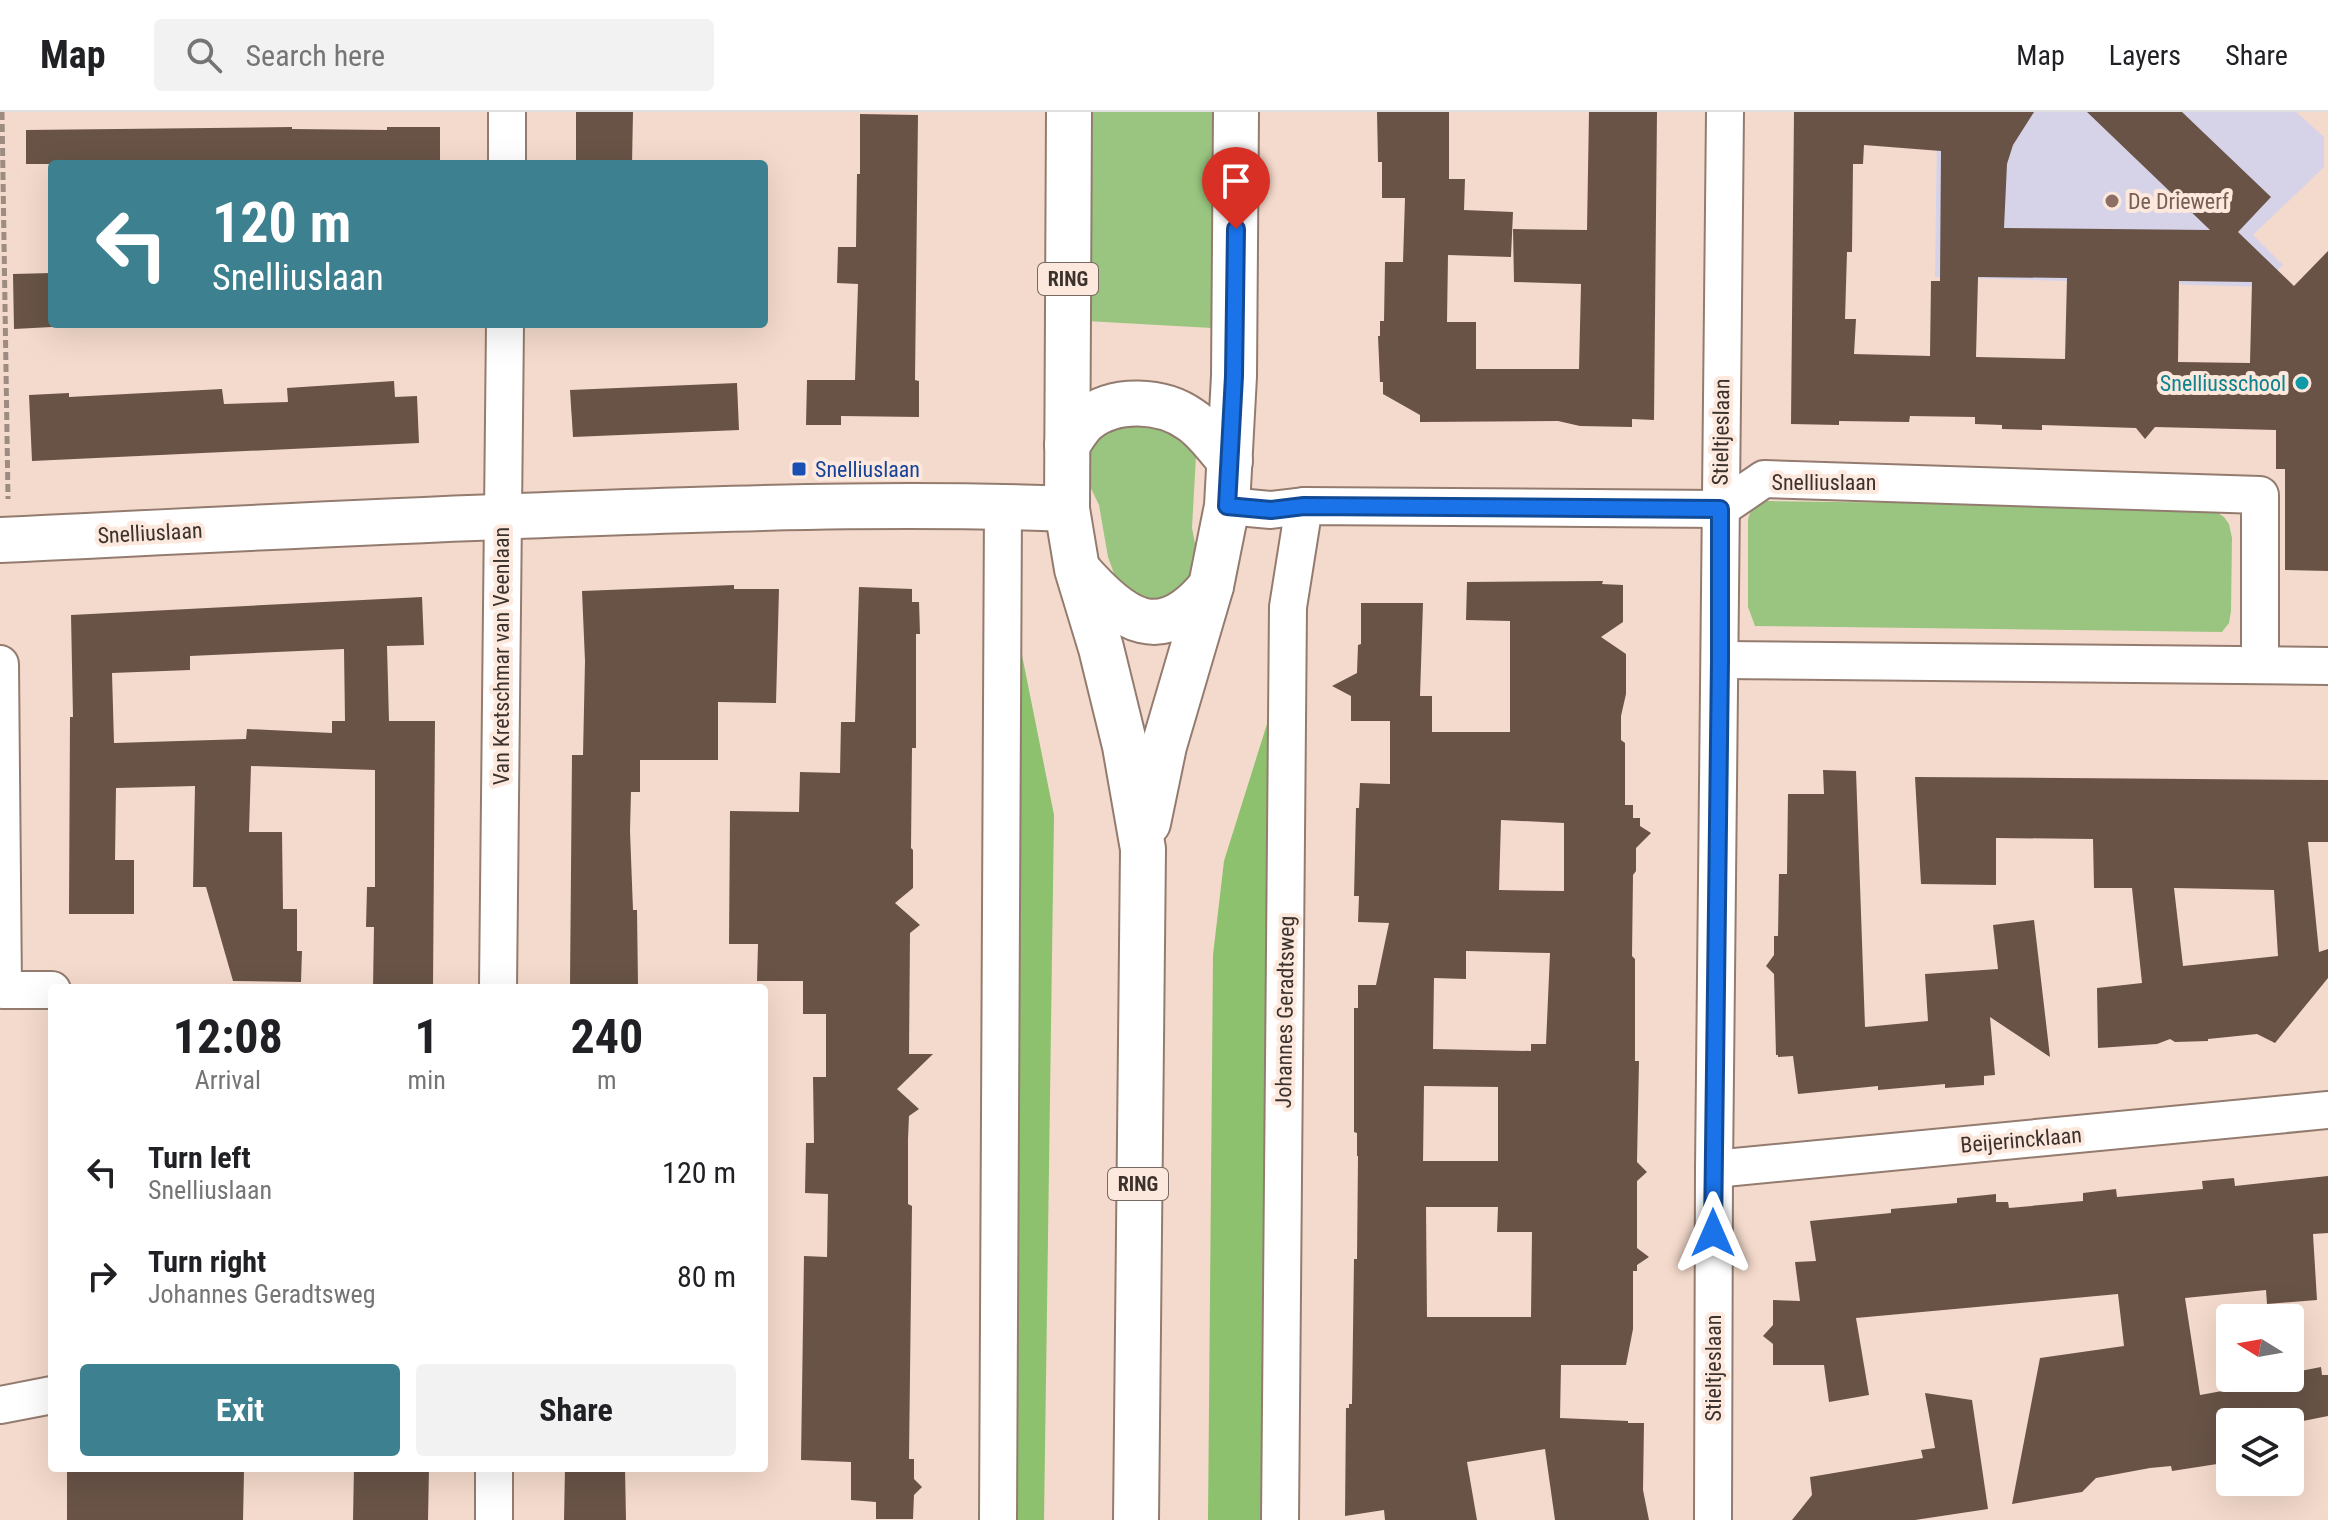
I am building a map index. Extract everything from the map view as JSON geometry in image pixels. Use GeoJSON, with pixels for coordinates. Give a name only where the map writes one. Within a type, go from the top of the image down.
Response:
{"type":"FeatureCollection","features":[{"type":"Feature","properties":{"kind":"main road","name":"RING"},"geometry":{"type":"LineString","coordinates":[[1069,112],[1067,509],[1077,569],[1101,648],[1125,746],[1143,849],[1136,1520]]}},
{"type":"Feature","properties":{"kind":"main road","name":"RING"},"geometry":{"type":"LineString","coordinates":[[1143,849],[1164,746],[1211,586],[1227,506],[1234,376],[1236,112]]}},
{"type":"Feature","properties":{"kind":"main road"},"geometry":{"type":"LineString","coordinates":[[1067,445],[1084,421],[1106,407],[1139,402],[1191,420],[1230,461]]}},
{"type":"Feature","properties":{"kind":"main road","name":"Snelliuslaan"},"geometry":{"type":"LineString","coordinates":[[3,524],[502,516],[803,506],[1067,509]]}},
{"type":"Feature","properties":{"kind":"main road"},"geometry":{"type":"LineString","coordinates":[[1077,569],[1110,603],[1129,617],[1145,622],[1160,622],[1181,616],[1211,586]]}},
{"type":"Feature","properties":{"kind":"street"},"geometry":{"type":"LineString","coordinates":[[507,112],[507,160]]}},
{"type":"Feature","properties":{"kind":"street","name":"Stieltjeslaan"},"geometry":{"type":"LineString","coordinates":[[1713,1520],[1725,112]]}},
{"type":"Feature","properties":{"kind":"street","name":"Van Kretschmar van Veenlaan"},"geometry":{"type":"LineString","coordinates":[[498,984],[505,328]]}},
{"type":"Feature","properties":{"kind":"street","name":"Snelliuslaan"},"geometry":{"type":"LineString","coordinates":[[1720,509],[1764,479],[2260,495],[2260,664]]}},
{"type":"Feature","properties":{"kind":"street"},"geometry":{"type":"LineString","coordinates":[[1227,506],[1271,510],[1304,506],[1720,509]]}},
{"type":"Feature","properties":{"kind":"street","name":"Johannes Geradtsweg"},"geometry":{"type":"LineString","coordinates":[[1280,1520],[1288,607],[1304,506]]}},
{"type":"Feature","properties":{"kind":"street"},"geometry":{"type":"LineString","coordinates":[[998,1520],[1003,507]]}},
{"type":"Feature","properties":{"kind":"street"},"geometry":{"type":"LineString","coordinates":[[1720,660],[2328,666]]}},
{"type":"Feature","properties":{"kind":"street"},"geometry":{"type":"LineString","coordinates":[[0,664],[1,990],[48,990]]}},
{"type":"Feature","properties":{"kind":"street","name":"Beijerincklaan"},"geometry":{"type":"LineString","coordinates":[[1714,1169],[2328,1110]]}},
{"type":"Feature","properties":{"kind":"street"},"geometry":{"type":"LineString","coordinates":[[0,1405],[48,1396]]}},
{"type":"Feature","properties":{"kind":"street"},"geometry":{"type":"LineString","coordinates":[[494,1472],[494,1520]]}},
{"type":"Feature","properties":{"kind":"path"},"geometry":{"type":"LineString","coordinates":[[2,112],[9,496],[3,524]]}},
{"type":"Feature","properties":{"kind":"shaded area","name":"De Driewerf"},"geometry":{"type":"Polygon","coordinates":[[[1952,112],[2296,112],[2324,137],[2324,167],[2253,235],[2283,265],[2261,287],[1935,277],[1937,127],[1952,112]]]}},
{"type":"Feature","properties":{"kind":"green space"},"geometry":{"type":"Polygon","coordinates":[[[1088,112],[1216,112],[1212,328],[1086,321],[1088,112]]]}},
{"type":"Feature","properties":{"kind":"green space"},"geometry":{"type":"Polygon","coordinates":[[[1118,420],[1181,432],[1196,456],[1192,528],[1198,577],[1167,601],[1144,601],[1116,579],[1108,557],[1099,505],[1083,472],[1094,432],[1118,420]]]}},
{"type":"Feature","properties":{"kind":"green space"},"geometry":{"type":"Polygon","coordinates":[[[1767,501],[2209,507],[2224,517],[2232,538],[2229,623],[2222,632],[1755,626],[1748,607],[1748,520],[1754,507],[1767,501]]]}},
{"type":"Feature","properties":{"kind":"green space"},"geometry":{"type":"Polygon","coordinates":[[[1022,655],[1054,815],[1044,1520],[1008,1520],[1022,655]]]}},
{"type":"Feature","properties":{"kind":"green space"},"geometry":{"type":"Polygon","coordinates":[[[1267,724],[1267,1520],[1208,1520],[1213,955],[1224,861],[1267,724]]]}},
{"type":"Feature","properties":{"kind":"building"},"geometry":{"type":"Polygon","coordinates":[[[576,112],[633,112],[632,160],[576,160],[576,112]]]}},
{"type":"Feature","properties":{"kind":"building"},"geometry":{"type":"Polygon","coordinates":[[[1377,112],[1449,112],[1449,179],[1465,179],[1464,210],[1513,212],[1511,257],[1448,255],[1447,322],[1476,322],[1476,369],[1579,369],[1581,284],[1514,282],[1513,229],[1587,230],[1589,112],[1657,112],[1654,420],[1632,419],[1632,427],[1580,426],[1558,421],[1420,422],[1420,415],[1383,394],[1378,336],[1380,321],[1384,321],[1385,262],[1403,262],[1405,198],[1382,198],[1377,112]]]}},
{"type":"Feature","properties":{"kind":"building"},"geometry":{"type":"Polygon","coordinates":[[[1794,112],[2034,112],[2013,145],[2007,164],[2004,228],[2210,230],[2087,112],[2182,112],[2271,197],[2238,232],[2294,286],[2328,251],[2328,571],[2285,570],[2285,469],[2276,469],[2276,430],[2155,427],[2145,439],[2136,428],[2042,425],[2042,430],[2002,429],[2002,425],[1975,424],[1975,417],[1910,416],[1909,422],[1791,424],[1794,112]],[[1864,145],[1863,164],[1853,164],[1852,252],[1847,252],[1845,319],[1856,319],[1854,354],[1930,356],[1931,281],[1940,281],[1941,151],[1864,145]],[[1978,277],[1976,357],[2065,359],[2067,278],[1978,277]],[[2179,281],[2178,362],[2250,363],[2252,282],[2179,281]]]}},
{"type":"Feature","properties":{"kind":"building"},"geometry":{"type":"Polygon","coordinates":[[[860,114],[918,115],[915,380],[919,381],[919,417],[841,416],[841,425],[806,425],[807,380],[855,380],[858,284],[837,283],[838,247],[856,247],[860,114]]]}},
{"type":"Feature","properties":{"kind":"building"},"geometry":{"type":"Polygon","coordinates":[[[292,127],[387,130],[387,127],[440,127],[440,160],[48,160],[48,164],[26,164],[26,130],[292,127]]]}},
{"type":"Feature","properties":{"kind":"building"},"geometry":{"type":"Polygon","coordinates":[[[48,273],[48,327],[14,329],[13,274],[48,273]]]}},
{"type":"Feature","properties":{"kind":"building"},"geometry":{"type":"Polygon","coordinates":[[[394,381],[395,397],[417,396],[419,443],[32,461],[29,395],[69,393],[69,397],[222,389],[224,404],[288,402],[287,388],[394,381]]]}},
{"type":"Feature","properties":{"kind":"building"},"geometry":{"type":"Polygon","coordinates":[[[737,383],[739,430],[573,437],[570,390],[737,383]]]}},
{"type":"Feature","properties":{"kind":"building"},"geometry":{"type":"Polygon","coordinates":[[[1603,581],[1602,584],[1623,585],[1623,622],[1601,637],[1626,654],[1626,694],[1621,716],[1621,740],[1625,743],[1625,805],[1633,805],[1633,818],[1640,818],[1640,826],[1651,833],[1636,848],[1632,956],[1635,959],[1635,1061],[1639,1061],[1637,1162],[1647,1172],[1637,1181],[1637,1248],[1649,1257],[1637,1265],[1637,1271],[1633,1271],[1633,1329],[1626,1365],[1561,1365],[1560,1418],[1644,1423],[1643,1490],[1649,1520],[1555,1520],[1545,1449],[1467,1462],[1477,1520],[1385,1520],[1384,1510],[1345,1516],[1346,1408],[1352,1404],[1354,1259],[1357,1259],[1354,1008],[1358,1008],[1358,985],[1376,985],[1389,923],[1358,922],[1359,896],[1354,896],[1356,808],[1359,808],[1360,783],[1390,784],[1390,721],[1351,721],[1351,696],[1332,686],[1357,673],[1361,603],[1423,603],[1420,696],[1432,696],[1432,732],[1510,732],[1510,621],[1466,620],[1467,582],[1603,581]],[[1501,820],[1499,890],[1564,891],[1564,823],[1501,820]],[[1466,951],[1466,979],[1434,978],[1433,1049],[1531,1051],[1531,1044],[1546,1044],[1550,953],[1466,951]],[[1424,1086],[1423,1161],[1498,1161],[1498,1087],[1424,1086]],[[1426,1207],[1427,1317],[1531,1317],[1532,1232],[1497,1232],[1498,1207],[1426,1207]]]}},
{"type":"Feature","properties":{"kind":"building"},"geometry":{"type":"Polygon","coordinates":[[[734,585],[734,589],[779,589],[776,703],[718,702],[718,760],[640,760],[640,792],[631,792],[630,831],[633,910],[637,910],[638,984],[570,984],[572,755],[583,755],[585,661],[582,591],[734,585]]]}},
{"type":"Feature","properties":{"kind":"building"},"geometry":{"type":"Polygon","coordinates":[[[859,587],[912,589],[912,602],[919,602],[916,748],[912,748],[913,888],[895,903],[920,925],[910,933],[909,1054],[933,1054],[897,1089],[919,1109],[909,1116],[908,1139],[908,1204],[912,1206],[909,1459],[914,1459],[914,1479],[922,1487],[914,1495],[913,1519],[876,1519],[876,1502],[851,1500],[851,1462],[801,1460],[804,1256],[827,1257],[828,1194],[805,1193],[806,1143],[814,1143],[813,1077],[826,1077],[826,1014],[803,1014],[803,981],[757,981],[758,944],[729,944],[730,811],[799,812],[800,772],[840,773],[841,722],[855,722],[859,587]]]}},
{"type":"Feature","properties":{"kind":"building"},"geometry":{"type":"Polygon","coordinates":[[[422,597],[424,645],[387,646],[389,721],[435,721],[433,984],[373,984],[374,927],[366,927],[367,887],[375,887],[375,770],[251,766],[249,832],[282,832],[283,909],[297,909],[297,951],[302,951],[301,982],[233,981],[206,887],[193,887],[195,786],[116,788],[115,860],[134,860],[134,914],[69,914],[70,717],[73,717],[71,615],[422,597]],[[344,649],[190,656],[190,670],[112,673],[114,743],[246,739],[247,729],[332,733],[332,721],[345,721],[344,649]]]}},
{"type":"Feature","properties":{"kind":"building"},"geometry":{"type":"Polygon","coordinates":[[[1823,770],[1856,771],[1865,1027],[1928,1021],[1925,974],[1998,969],[1993,925],[2034,920],[2050,1057],[1990,1017],[1995,1075],[1984,1076],[1984,1085],[1945,1088],[1945,1084],[1878,1090],[1878,1086],[1798,1094],[1793,1056],[1776,1055],[1774,974],[1766,966],[1774,955],[1774,936],[1778,936],[1779,874],[1787,874],[1788,794],[1824,794],[1823,770]]]}},
{"type":"Feature","properties":{"kind":"building"},"geometry":{"type":"Polygon","coordinates":[[[1915,777],[2328,780],[2328,842],[2308,842],[2319,952],[2328,949],[2328,978],[2275,1043],[2257,1034],[2208,1041],[2175,1042],[2170,1039],[2157,1044],[2098,1048],[2097,988],[2142,983],[2132,888],[2094,888],[2093,839],[1996,838],[1996,885],[1921,884],[1915,777]],[[2174,888],[2183,966],[2278,956],[2274,890],[2174,888]]]}},
{"type":"Feature","properties":{"kind":"building"},"geometry":{"type":"Polygon","coordinates":[[[2328,1176],[2328,1233],[2313,1234],[2317,1300],[2267,1304],[2266,1290],[2185,1298],[2200,1395],[2217,1392],[2304,1392],[2304,1370],[2321,1367],[2322,1375],[2328,1375],[2328,1416],[2304,1421],[2304,1408],[2216,1408],[2216,1464],[2172,1471],[2171,1466],[2150,1468],[2096,1478],[2082,1492],[2012,1504],[2040,1358],[2124,1346],[2118,1294],[1856,1318],[1869,1395],[1829,1402],[1824,1365],[1773,1365],[1773,1344],[1763,1336],[1773,1325],[1773,1300],[1800,1301],[1795,1262],[1816,1261],[1810,1221],[1891,1213],[1891,1209],[1957,1203],[1957,1198],[1996,1194],[1996,1202],[2008,1202],[2009,1208],[2083,1201],[2083,1193],[2116,1189],[2117,1197],[2203,1189],[2202,1181],[2234,1178],[2235,1186],[2328,1176]]]}},
{"type":"Feature","properties":{"kind":"building"},"geometry":{"type":"Polygon","coordinates":[[[1925,1393],[1972,1400],[1988,1509],[1915,1520],[1792,1520],[1812,1495],[1810,1477],[1923,1458],[1921,1450],[1935,1448],[1925,1393]]]}},
{"type":"Feature","properties":{"kind":"building"},"geometry":{"type":"Polygon","coordinates":[[[67,1472],[244,1472],[243,1520],[67,1520],[67,1472]]]}},
{"type":"Feature","properties":{"kind":"building"},"geometry":{"type":"Polygon","coordinates":[[[354,1472],[429,1472],[428,1520],[353,1520],[354,1472]]]}},
{"type":"Feature","properties":{"kind":"building"},"geometry":{"type":"Polygon","coordinates":[[[565,1472],[625,1472],[626,1520],[564,1520],[565,1472]]]}},
{"type":"Feature","properties":{"kind":"place","name":"De Driewerf"},"geometry":{"type":"Point","coordinates":[2112,201]}},
{"type":"Feature","properties":{"kind":"place","name":"Snelliusschool"},"geometry":{"type":"Point","coordinates":[2302,383]}},
{"type":"Feature","properties":{"kind":"place","name":"Snelliuslaan"},"geometry":{"type":"Point","coordinates":[799,469]}},
{"type":"Feature","properties":{"kind":"route"},"geometry":{"type":"LineString","coordinates":[[1236,229],[1234,376],[1227,506],[1271,510],[1304,506],[1720,509],[1713,1233]]}}]}
